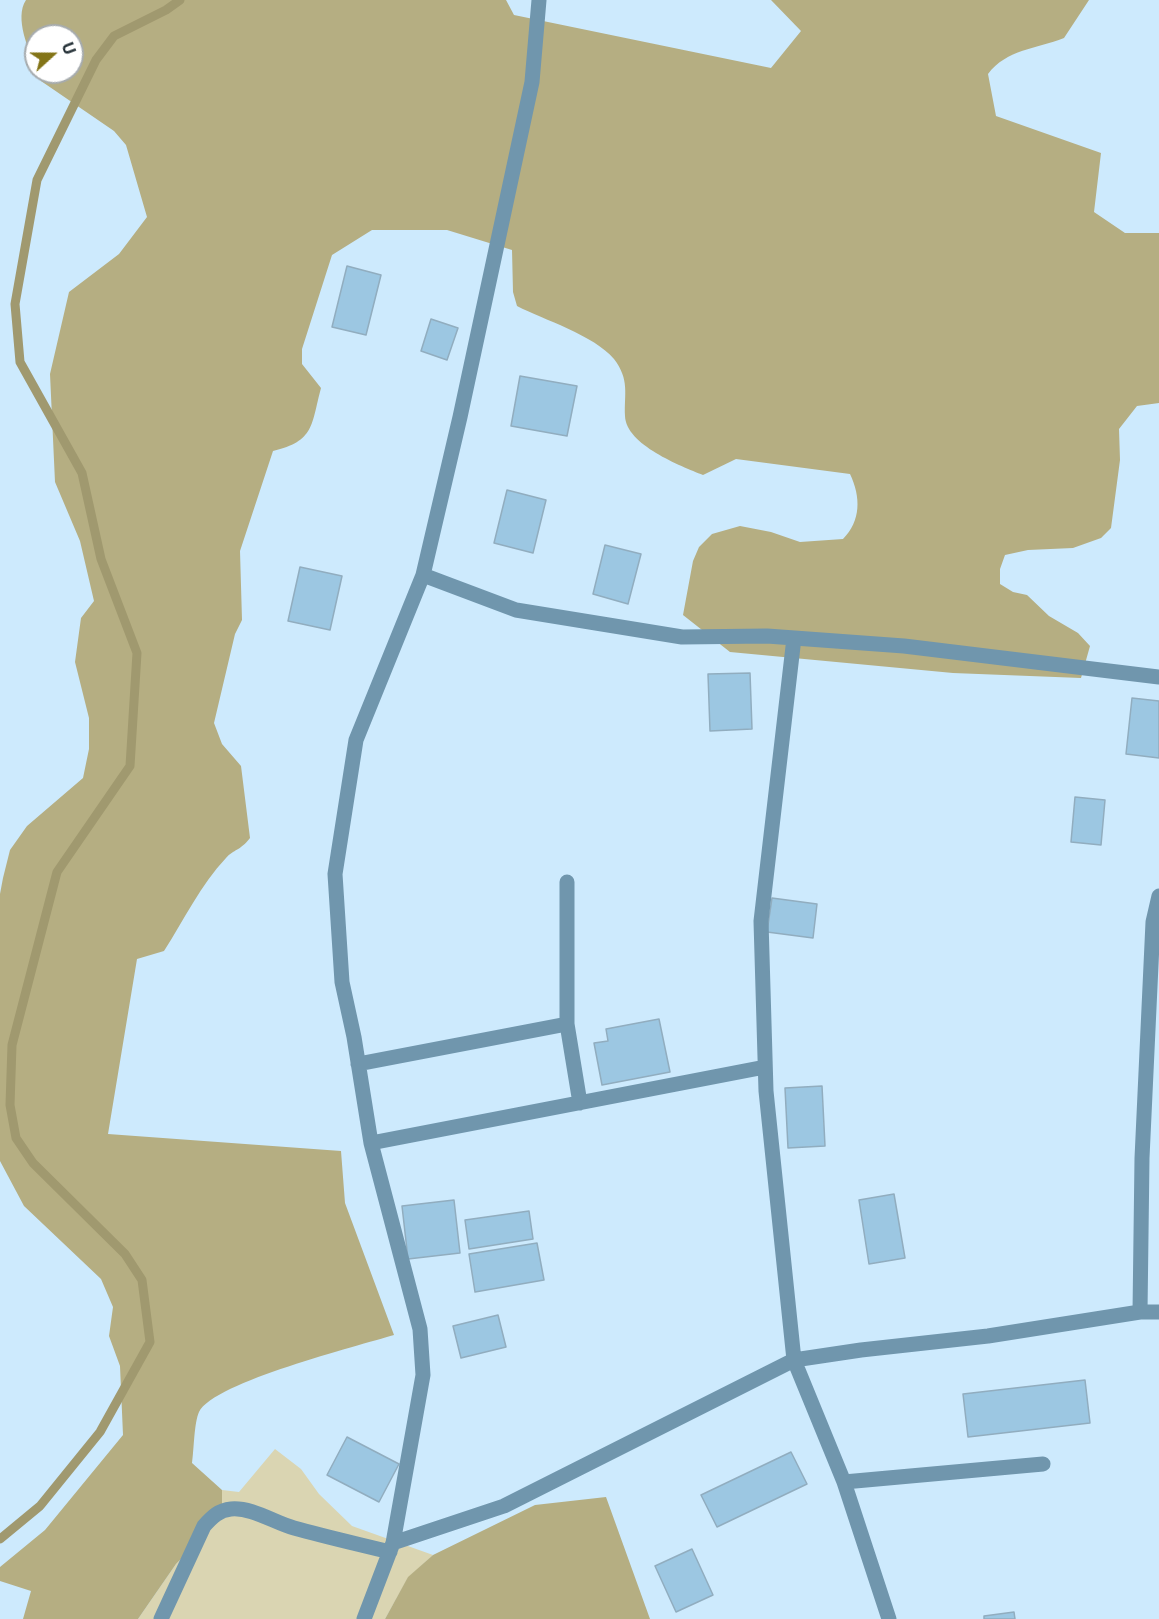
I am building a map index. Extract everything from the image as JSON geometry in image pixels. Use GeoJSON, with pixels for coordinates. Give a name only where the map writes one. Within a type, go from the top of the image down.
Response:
{"type":"FeatureCollection","features":[{"type":"Feature","properties":{"kind":"street"},"geometry":{"type":"LineString","coordinates":[[364,1619],[391,1548],[423,1375],[420,1329],[371,1143],[342,982],[335,874],[356,740],[423,575],[499,244],[532,82],[539,0]]}},
{"type":"Feature","properties":{"kind":"street"},"geometry":{"type":"LineString","coordinates":[[423,575],[516,610],[682,637],[794,638],[904,645],[1159,677]]}},
{"type":"Feature","properties":{"kind":"street"},"geometry":{"type":"LineString","coordinates":[[794,638],[760,921],[765,1067],[794,1360],[844,1482],[888,1619]]}},
{"type":"Feature","properties":{"kind":"street"},"geometry":{"type":"LineString","coordinates":[[567,882],[567,1024],[579,1102]]}},
{"type":"Feature","properties":{"kind":"street"},"geometry":{"type":"LineString","coordinates":[[1140,1312],[1143,1134],[1153,922],[1159,896]]}},
{"type":"Feature","properties":{"kind":"street"},"geometry":{"type":"LineString","coordinates":[[358,1064],[567,1024]]}},
{"type":"Feature","properties":{"kind":"street"},"geometry":{"type":"LineString","coordinates":[[371,1143],[765,1067]]}},
{"type":"Feature","properties":{"kind":"street"},"geometry":{"type":"LineString","coordinates":[[161,1619],[204,1526],[224,1510],[248,1512],[292,1527],[391,1548],[504,1506],[794,1360],[988,1336],[1140,1312],[1159,1312]]}},
{"type":"Feature","properties":{"kind":"street"},"geometry":{"type":"LineString","coordinates":[[844,1482],[1042,1464]]}},
{"type":"Feature","properties":{"kind":"shaded area"},"geometry":{"type":"Polygon","coordinates":[[[26,0],[506,0],[514,15],[771,68],[801,31],[771,0],[1089,0],[1064,38],[1004,59],[988,74],[996,116],[1101,153],[1094,212],[1125,233],[1159,233],[1159,403],[1137,406],[1119,429],[1120,460],[1111,528],[1101,538],[1073,548],[1028,550],[1005,555],[1000,569],[1000,584],[1013,592],[1027,595],[1049,616],[1078,633],[1090,646],[1081,678],[953,673],[730,652],[683,615],[693,561],[699,547],[712,534],[740,526],[771,532],[800,542],[843,539],[853,524],[857,508],[856,491],[850,474],[736,459],[703,475],[656,453],[644,445],[628,426],[625,416],[624,380],[614,359],[582,335],[517,306],[513,292],[512,250],[447,230],[372,230],[332,255],[302,349],[302,364],[321,388],[315,412],[309,430],[304,436],[287,447],[273,451],[240,551],[242,620],[235,634],[214,723],[222,744],[241,766],[250,838],[217,868],[164,951],[137,959],[108,1134],[341,1151],[345,1203],[394,1335],[258,1377],[210,1401],[199,1412],[192,1463],[222,1490],[222,1517],[176,1564],[138,1619],[23,1619],[31,1591],[0,1581],[0,1567],[45,1530],[123,1435],[120,1366],[109,1336],[113,1307],[101,1279],[24,1206],[0,1161],[0,894],[10,850],[27,826],[83,778],[89,749],[89,718],[75,662],[81,618],[94,601],[80,541],[55,482],[50,374],[69,292],[119,254],[147,217],[126,145],[114,131],[45,84],[84,84],[84,24],[24,24],[24,33],[23,7],[26,0]]]}},
{"type":"Feature","properties":{"kind":"shaded area"},"geometry":{"type":"Polygon","coordinates":[[[275,1449],[301,1469],[319,1494],[352,1526],[433,1555],[408,1578],[385,1619],[138,1619],[176,1564],[222,1517],[222,1490],[239,1492],[275,1449]]]}},
{"type":"Feature","properties":{"kind":"shaded area"},"geometry":{"type":"Polygon","coordinates":[[[606,1497],[650,1619],[385,1619],[408,1577],[433,1555],[535,1505],[606,1497]]]}},
{"type":"Feature","properties":{"kind":"building"},"geometry":{"type":"Polygon","coordinates":[[[347,266],[381,275],[366,335],[332,327],[347,266]]]}},
{"type":"Feature","properties":{"kind":"building"},"geometry":{"type":"Polygon","coordinates":[[[431,319],[458,328],[447,360],[421,351],[431,319]]]}},
{"type":"Feature","properties":{"kind":"building"},"geometry":{"type":"Polygon","coordinates":[[[520,376],[577,386],[567,436],[511,426],[520,376]]]}},
{"type":"Feature","properties":{"kind":"building"},"geometry":{"type":"Polygon","coordinates":[[[507,490],[546,500],[533,553],[494,543],[507,490]]]}},
{"type":"Feature","properties":{"kind":"building"},"geometry":{"type":"Polygon","coordinates":[[[605,545],[641,554],[628,604],[593,594],[605,545]]]}},
{"type":"Feature","properties":{"kind":"building"},"geometry":{"type":"Polygon","coordinates":[[[300,567],[342,576],[330,630],[288,621],[300,567]]]}},
{"type":"Feature","properties":{"kind":"building"},"geometry":{"type":"Polygon","coordinates":[[[750,673],[752,729],[710,731],[708,674],[750,673]]]}},
{"type":"Feature","properties":{"kind":"building"},"geometry":{"type":"Polygon","coordinates":[[[1132,698],[1159,701],[1159,758],[1126,754],[1132,698]]]}},
{"type":"Feature","properties":{"kind":"building"},"geometry":{"type":"Polygon","coordinates":[[[1075,797],[1105,800],[1101,845],[1071,842],[1075,797]]]}},
{"type":"Feature","properties":{"kind":"building"},"geometry":{"type":"Polygon","coordinates":[[[772,898],[817,904],[813,938],[767,932],[772,898]]]}},
{"type":"Feature","properties":{"kind":"building"},"geometry":{"type":"Polygon","coordinates":[[[659,1019],[670,1072],[602,1085],[594,1043],[608,1041],[606,1029],[659,1019]]]}},
{"type":"Feature","properties":{"kind":"building"},"geometry":{"type":"Polygon","coordinates":[[[822,1086],[825,1146],[788,1148],[785,1088],[822,1086]]]}},
{"type":"Feature","properties":{"kind":"building"},"geometry":{"type":"Polygon","coordinates":[[[894,1194],[905,1258],[869,1264],[859,1200],[894,1194]]]}},
{"type":"Feature","properties":{"kind":"building"},"geometry":{"type":"Polygon","coordinates":[[[454,1200],[460,1253],[408,1259],[402,1206],[454,1200]]]}},
{"type":"Feature","properties":{"kind":"building"},"geometry":{"type":"Polygon","coordinates":[[[529,1211],[533,1239],[469,1249],[465,1220],[529,1211]]]}},
{"type":"Feature","properties":{"kind":"building"},"geometry":{"type":"Polygon","coordinates":[[[537,1243],[544,1280],[475,1292],[469,1254],[537,1243]]]}},
{"type":"Feature","properties":{"kind":"building"},"geometry":{"type":"Polygon","coordinates":[[[498,1315],[506,1347],[461,1358],[453,1326],[498,1315]]]}},
{"type":"Feature","properties":{"kind":"building"},"geometry":{"type":"Polygon","coordinates":[[[1085,1380],[1090,1423],[968,1437],[963,1394],[1085,1380]]]}},
{"type":"Feature","properties":{"kind":"building"},"geometry":{"type":"Polygon","coordinates":[[[347,1437],[399,1464],[379,1502],[327,1475],[347,1437]]]}},
{"type":"Feature","properties":{"kind":"building"},"geometry":{"type":"Polygon","coordinates":[[[791,1452],[807,1484],[717,1527],[701,1495],[791,1452]]]}},
{"type":"Feature","properties":{"kind":"building"},"geometry":{"type":"Polygon","coordinates":[[[692,1549],[713,1595],[676,1612],[655,1566],[692,1549]]]}},
{"type":"Feature","properties":{"kind":"building"},"geometry":{"type":"Polygon","coordinates":[[[1014,1612],[1015,1619],[984,1619],[984,1616],[1014,1612]]]}},
{"type":"Feature","properties":{"kind":"waterway"},"geometry":{"type":"LineString","coordinates":[[0,1539],[40,1506],[100,1432],[150,1342],[142,1280],[125,1254],[33,1163],[16,1138],[10,1105],[12,1045],[57,872],[130,766],[137,653],[101,559],[82,473],[20,362],[15,304],[37,180],[96,60],[114,36],[166,10],[180,0]]}}]}
